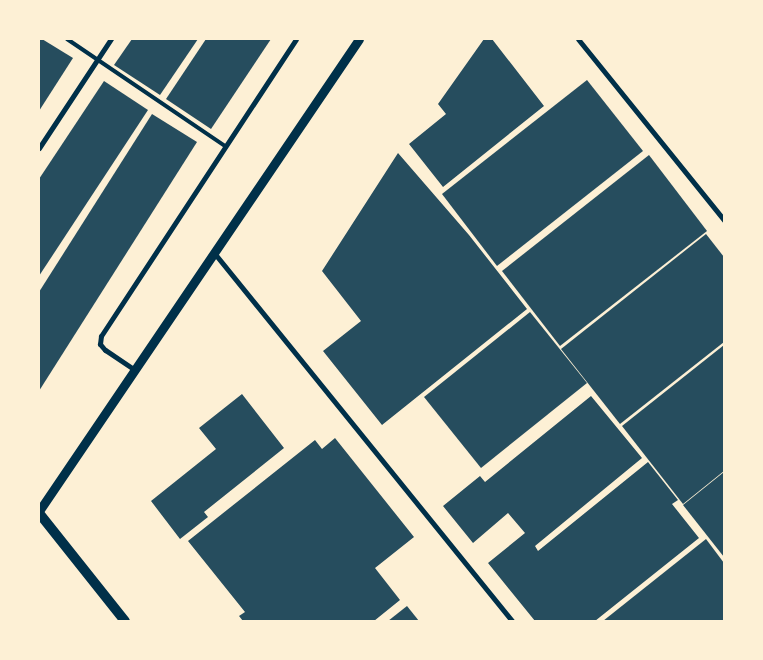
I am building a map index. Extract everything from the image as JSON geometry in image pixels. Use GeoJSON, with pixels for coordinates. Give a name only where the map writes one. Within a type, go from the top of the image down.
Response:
{"type":"FeatureCollection","features":[{"type":"Feature","properties":{"kind":"main road"},"geometry":{"type":"LineString","coordinates":[[39,512],[125,621]]}},
{"type":"Feature","properties":{"kind":"street"},"geometry":{"type":"LineString","coordinates":[[39,148],[111,39]]}},
{"type":"Feature","properties":{"kind":"street"},"geometry":{"type":"LineString","coordinates":[[135,370],[105,350],[100,344],[101,336],[296,39]]}},
{"type":"Feature","properties":{"kind":"street"},"geometry":{"type":"LineString","coordinates":[[39,512],[359,39]]}},
{"type":"Feature","properties":{"kind":"street"},"geometry":{"type":"LineString","coordinates":[[578,39],[724,220]]}},
{"type":"Feature","properties":{"kind":"street"},"geometry":{"type":"LineString","coordinates":[[215,254],[512,621]]}},
{"type":"Feature","properties":{"kind":"lane"},"geometry":{"type":"LineString","coordinates":[[67,39],[225,146]]}},
{"type":"Feature","properties":{"kind":"building"},"geometry":{"type":"Polygon","coordinates":[[[39,39],[73,58],[39,111],[39,39]]]}},
{"type":"Feature","properties":{"kind":"building"},"geometry":{"type":"Polygon","coordinates":[[[132,39],[198,39],[160,95],[114,65],[132,39]]]}},
{"type":"Feature","properties":{"kind":"building"},"geometry":{"type":"Polygon","coordinates":[[[206,39],[271,39],[211,129],[166,99],[206,39]]]}},
{"type":"Feature","properties":{"kind":"building"},"geometry":{"type":"Polygon","coordinates":[[[484,39],[492,39],[544,106],[443,187],[409,144],[446,114],[438,104],[484,39]]]}},
{"type":"Feature","properties":{"kind":"building"},"geometry":{"type":"Polygon","coordinates":[[[587,80],[643,151],[497,266],[442,194],[587,80]]]}},
{"type":"Feature","properties":{"kind":"building"},"geometry":{"type":"Polygon","coordinates":[[[104,81],[148,110],[39,276],[39,179],[104,81]]]}},
{"type":"Feature","properties":{"kind":"building"},"geometry":{"type":"Polygon","coordinates":[[[152,114],[197,142],[39,391],[39,292],[152,114]]]}},
{"type":"Feature","properties":{"kind":"building"},"geometry":{"type":"Polygon","coordinates":[[[398,153],[469,235],[527,309],[382,425],[323,351],[361,321],[322,271],[398,153]]]}},
{"type":"Feature","properties":{"kind":"building"},"geometry":{"type":"Polygon","coordinates":[[[649,155],[707,231],[560,346],[502,271],[649,155]]]}},
{"type":"Feature","properties":{"kind":"building"},"geometry":{"type":"Polygon","coordinates":[[[706,234],[724,257],[724,342],[620,424],[561,349],[706,234]]]}},
{"type":"Feature","properties":{"kind":"building"},"geometry":{"type":"Polygon","coordinates":[[[530,312],[587,383],[481,468],[424,397],[530,312]]]}},
{"type":"Feature","properties":{"kind":"building"},"geometry":{"type":"Polygon","coordinates":[[[724,345],[724,471],[683,504],[622,426],[724,345]]]}},
{"type":"Feature","properties":{"kind":"building"},"geometry":{"type":"Polygon","coordinates":[[[242,394],[284,448],[204,512],[208,517],[180,539],[151,501],[216,449],[199,428],[242,394]]]}},
{"type":"Feature","properties":{"kind":"building"},"geometry":{"type":"Polygon","coordinates":[[[591,396],[642,458],[535,546],[538,551],[648,462],[678,500],[672,504],[699,538],[595,621],[535,621],[488,563],[525,533],[508,513],[473,543],[443,506],[480,476],[485,482],[591,396]]]}},
{"type":"Feature","properties":{"kind":"building"},"geometry":{"type":"Polygon","coordinates":[[[335,438],[414,537],[375,568],[400,600],[374,621],[243,621],[239,616],[245,612],[188,541],[315,440],[322,449],[335,438]]]}},
{"type":"Feature","properties":{"kind":"building"},"geometry":{"type":"Polygon","coordinates":[[[724,472],[724,557],[683,505],[724,472]]]}},
{"type":"Feature","properties":{"kind":"building"},"geometry":{"type":"Polygon","coordinates":[[[706,539],[724,563],[724,621],[603,621],[706,539]]]}},
{"type":"Feature","properties":{"kind":"building"},"geometry":{"type":"Polygon","coordinates":[[[407,606],[419,621],[388,621],[407,606]]]}}]}
